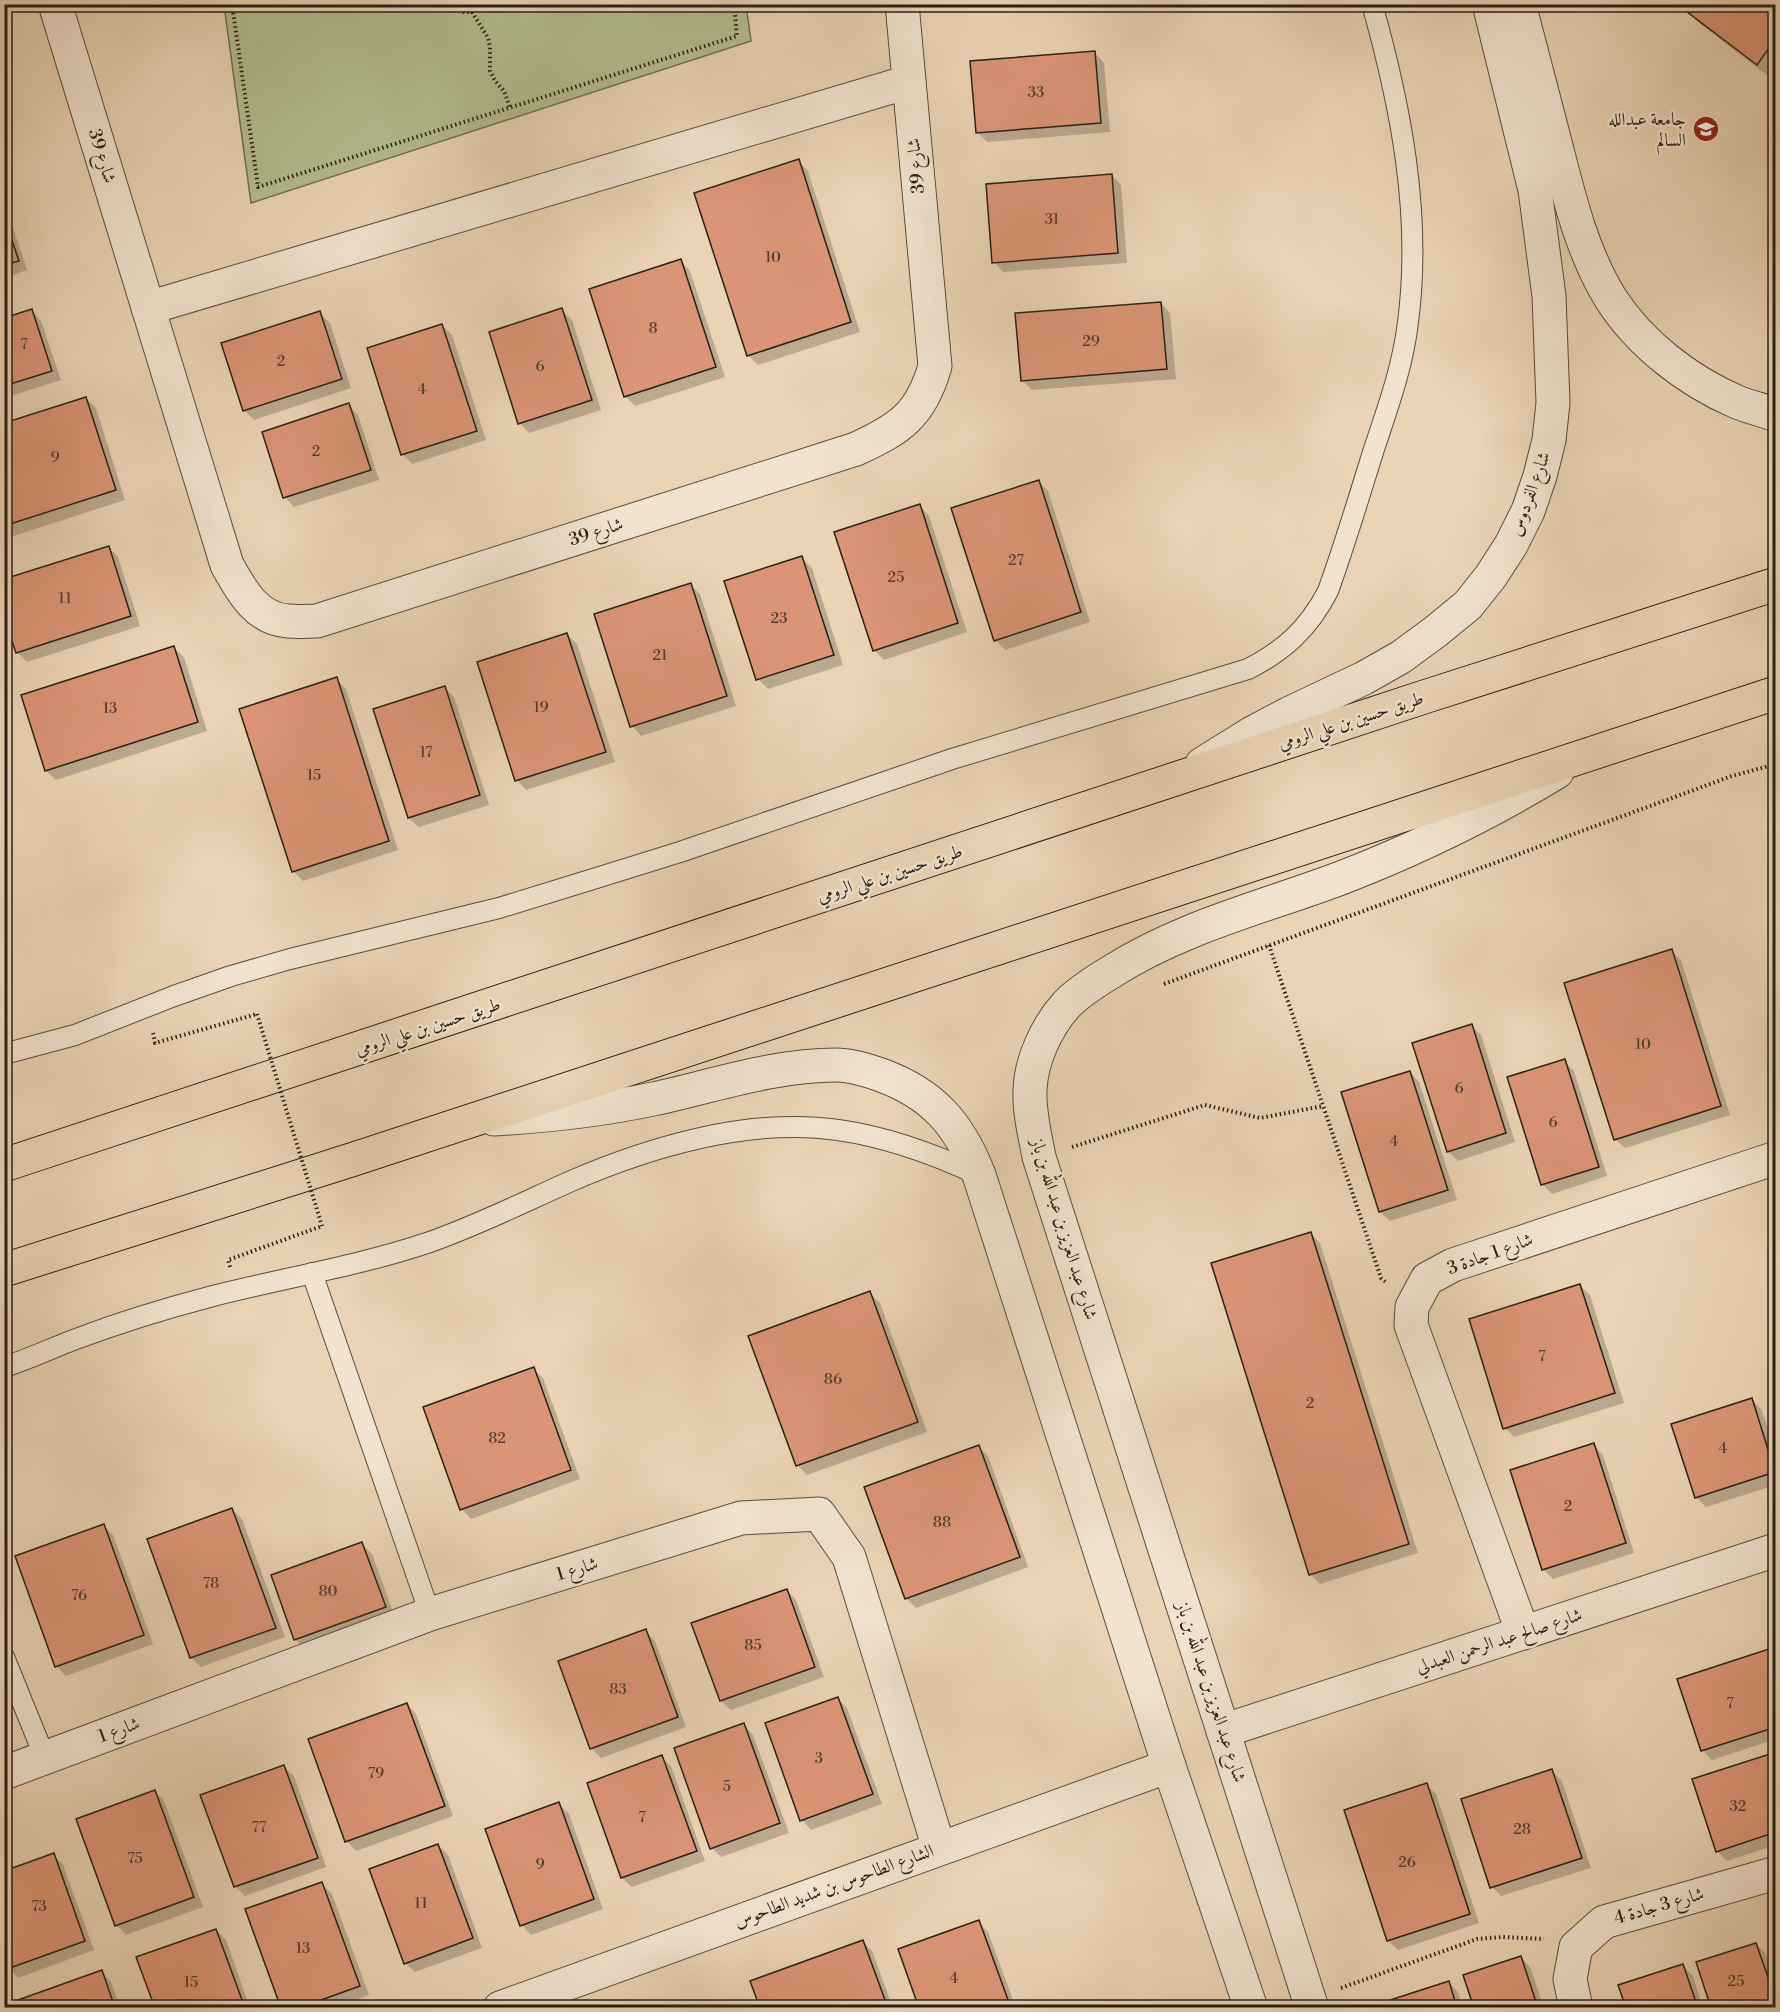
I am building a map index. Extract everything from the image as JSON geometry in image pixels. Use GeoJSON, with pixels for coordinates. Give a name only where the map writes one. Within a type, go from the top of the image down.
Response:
{"type":"FeatureCollection","features":[{"type":"Feature","properties":{"kind":"highway","name":"طريق حسين بن علي الرومي"},"geometry":{"type":"LineString","coordinates":[[4,1166],[1434,693],[1776,584]]}},
{"type":"Feature","properties":{"kind":"highway"},"geometry":{"type":"LineString","coordinates":[[4,1270],[1776,693]]}},
{"type":"Feature","properties":{"kind":"street","name":"شارع 39"},"geometry":{"type":"LineString","coordinates":[[55,4],[227,565],[243,593],[263,614],[286,622],[317,621],[856,449],[887,435],[912,413],[928,389],[935,366],[902,4]]}},
{"type":"Feature","properties":{"kind":"street","name":"شارع الفردوس"},"geometry":{"type":"LineString","coordinates":[[1182,777],[1252,733],[1364,678],[1401,657],[1435,632],[1468,604],[1491,576],[1528,511],[1547,449],[1553,404],[1549,296],[1535,190],[1489,4]]}},
{"type":"Feature","properties":{"kind":"street"},"geometry":{"type":"LineString","coordinates":[[1519,4],[1576,219],[1598,274],[1612,300],[1647,342],[1680,370],[1737,402],[1776,415]]}},
{"type":"Feature","properties":{"kind":"street"},"geometry":{"type":"LineString","coordinates":[[148,308],[908,82]]}},
{"type":"Feature","properties":{"kind":"street","name":"شارع عبد العزيز بن عبد الله بن باز"},"geometry":{"type":"LineString","coordinates":[[1311,2004],[1039,1157],[1032,1124],[1030,1090],[1036,1057],[1051,1025],[1067,1004],[1087,987],[1130,960],[1176,938],[1403,853],[1466,823],[1586,755]]}},
{"type":"Feature","properties":{"kind":"street"},"geometry":{"type":"LineString","coordinates":[[465,1121],[589,1110],[650,1100],[770,1072],[801,1067],[839,1065],[868,1070],[904,1084],[926,1098],[945,1115],[959,1135],[979,1175],[1169,1766],[1251,2007]]}},
{"type":"Feature","properties":{"kind":"street","name":"شارع 1 جادة 3"},"geometry":{"type":"LineString","coordinates":[[1412,1306],[1427,1279],[1453,1265],[1776,1158]]}},
{"type":"Feature","properties":{"kind":"street"},"geometry":{"type":"LineString","coordinates":[[1412,1306],[1411,1325],[1523,1633]]}},
{"type":"Feature","properties":{"kind":"street","name":"شارع 1"},"geometry":{"type":"LineString","coordinates":[[4,1773],[430,1614],[741,1518],[819,1514],[849,1557],[939,1848]]}},
{"type":"Feature","properties":{"kind":"street","name":"شارع صالح عبد الرحمن العبدلي"},"geometry":{"type":"LineString","coordinates":[[1223,1731],[1776,1550]]}},
{"type":"Feature","properties":{"kind":"street","name":"الشارع الطاحوس بن شديد الطاحوس"},"geometry":{"type":"LineString","coordinates":[[500,2007],[1169,1766]]}},
{"type":"Feature","properties":{"kind":"street","name":"شارع 3 جادة 4"},"geometry":{"type":"LineString","coordinates":[[1576,1947],[1604,1922],[1776,1873]]}},
{"type":"Feature","properties":{"kind":"street"},"geometry":{"type":"LineString","coordinates":[[1576,1947],[1570,1979],[1576,2007]]}},
{"type":"Feature","properties":{"kind":"lane"},"geometry":{"type":"LineString","coordinates":[[4,1054],[75,1035],[174,996],[290,958],[499,908],[680,852],[952,759],[1248,669],[1287,645],[1304,630],[1318,612],[1328,591],[1400,369],[1408,322],[1412,276],[1412,231],[1408,178],[1399,117],[1372,4]]}},
{"type":"Feature","properties":{"kind":"lane"},"geometry":{"type":"LineString","coordinates":[[4,1367],[167,1309],[385,1255],[436,1240],[473,1226],[570,1182],[623,1161],[678,1144],[756,1130],[796,1127],[836,1130],[913,1147],[979,1175]]}},
{"type":"Feature","properties":{"kind":"lane"},"geometry":{"type":"LineString","coordinates":[[312,1273],[430,1614]]}},
{"type":"Feature","properties":{"kind":"lane"},"geometry":{"type":"LineString","coordinates":[[4,1657],[45,1758]]}},
{"type":"Feature","properties":{"kind":"path"},"geometry":{"type":"LineString","coordinates":[[232,4],[258,188],[737,36],[734,4]]}},
{"type":"Feature","properties":{"kind":"path"},"geometry":{"type":"LineString","coordinates":[[452,4],[462,12],[472,12],[481,4]]}},
{"type":"Feature","properties":{"kind":"path"},"geometry":{"type":"LineString","coordinates":[[472,12],[488,38],[490,71],[504,91],[510,108]]}},
{"type":"Feature","properties":{"kind":"path"},"geometry":{"type":"LineString","coordinates":[[1412,1306],[1381,1278],[1269,945],[1721,780],[1776,764]]}},
{"type":"Feature","properties":{"kind":"path"},"geometry":{"type":"LineString","coordinates":[[257,1014],[322,1226]]}},
{"type":"Feature","properties":{"kind":"path"},"geometry":{"type":"LineString","coordinates":[[1039,1157],[1206,1105],[1260,1118],[1323,1106]]}},
{"type":"Feature","properties":{"kind":"path"},"geometry":{"type":"LineString","coordinates":[[1311,2004],[1477,1939],[1527,1937],[1576,1947]]}},
{"type":"Feature","properties":{"kind":"green space"},"geometry":{"type":"Polygon","coordinates":[[[224,5],[746,5],[751,41],[251,203],[224,5]]]}},
{"type":"Feature","properties":{"kind":"building"},"geometry":{"type":"Polygon","coordinates":[[[1776,4],[1776,38],[1757,65],[1678,5],[1776,4]]]}},
{"type":"Feature","properties":{"kind":"building"},"geometry":{"type":"Polygon","coordinates":[[[1095,51],[1101,123],[976,133],[970,61],[1095,51]]]}},
{"type":"Feature","properties":{"kind":"building"},"geometry":{"type":"Polygon","coordinates":[[[799,159],[851,322],[747,356],[694,193],[799,159]]]}},
{"type":"Feature","properties":{"kind":"building"},"geometry":{"type":"Polygon","coordinates":[[[1112,174],[1118,253],[992,263],[986,184],[1112,174]]]}},
{"type":"Feature","properties":{"kind":"building"},"geometry":{"type":"Polygon","coordinates":[[[4,217],[19,261],[4,265],[4,217]]]}},
{"type":"Feature","properties":{"kind":"building"},"geometry":{"type":"Polygon","coordinates":[[[681,259],[716,367],[624,397],[589,289],[681,259]]]}},
{"type":"Feature","properties":{"kind":"building"},"geometry":{"type":"Polygon","coordinates":[[[1161,302],[1167,369],[1021,381],[1015,313],[1161,302]]]}},
{"type":"Feature","properties":{"kind":"building"},"geometry":{"type":"Polygon","coordinates":[[[562,308],[592,400],[518,424],[489,332],[562,308]]]}},
{"type":"Feature","properties":{"kind":"building"},"geometry":{"type":"Polygon","coordinates":[[[32,309],[52,371],[4,386],[4,318],[32,309]]]}},
{"type":"Feature","properties":{"kind":"building"},"geometry":{"type":"Polygon","coordinates":[[[320,311],[342,379],[243,411],[221,343],[320,311]]]}},
{"type":"Feature","properties":{"kind":"building"},"geometry":{"type":"Polygon","coordinates":[[[442,324],[477,431],[401,455],[367,348],[442,324]]]}},
{"type":"Feature","properties":{"kind":"building"},"geometry":{"type":"Polygon","coordinates":[[[86,397],[116,490],[4,526],[4,423],[86,397]]]}},
{"type":"Feature","properties":{"kind":"building"},"geometry":{"type":"Polygon","coordinates":[[[349,403],[371,470],[283,498],[262,432],[349,403]]]}},
{"type":"Feature","properties":{"kind":"building"},"geometry":{"type":"Polygon","coordinates":[[[1039,480],[1081,612],[994,641],[951,508],[1039,480]]]}},
{"type":"Feature","properties":{"kind":"building"},"geometry":{"type":"Polygon","coordinates":[[[920,504],[958,623],[873,651],[834,532],[920,504]]]}},
{"type":"Feature","properties":{"kind":"building"},"geometry":{"type":"Polygon","coordinates":[[[109,546],[131,616],[16,653],[4,617],[4,579],[109,546]]]}},
{"type":"Feature","properties":{"kind":"building"},"geometry":{"type":"Polygon","coordinates":[[[802,556],[834,655],[756,680],[724,581],[802,556]]]}},
{"type":"Feature","properties":{"kind":"building"},"geometry":{"type":"Polygon","coordinates":[[[691,583],[727,696],[630,727],[594,614],[691,583]]]}},
{"type":"Feature","properties":{"kind":"building"},"geometry":{"type":"Polygon","coordinates":[[[567,633],[606,752],[515,781],[477,662],[567,633]]]}},
{"type":"Feature","properties":{"kind":"building"},"geometry":{"type":"Polygon","coordinates":[[[174,646],[198,722],[45,771],[21,695],[174,646]]]}},
{"type":"Feature","properties":{"kind":"building"},"geometry":{"type":"Polygon","coordinates":[[[337,677],[389,841],[292,872],[239,709],[337,677]]]}},
{"type":"Feature","properties":{"kind":"building"},"geometry":{"type":"Polygon","coordinates":[[[445,686],[480,795],[408,818],[373,709],[445,686]]]}},
{"type":"Feature","properties":{"kind":"building"},"geometry":{"type":"Polygon","coordinates":[[[1672,949],[1721,1106],[1614,1140],[1564,983],[1672,949]]]}},
{"type":"Feature","properties":{"kind":"building"},"geometry":{"type":"Polygon","coordinates":[[[1472,1024],[1506,1133],[1447,1152],[1412,1043],[1472,1024]]]}},
{"type":"Feature","properties":{"kind":"building"},"geometry":{"type":"Polygon","coordinates":[[[1565,1059],[1599,1167],[1541,1185],[1507,1077],[1565,1059]]]}},
{"type":"Feature","properties":{"kind":"building"},"geometry":{"type":"Polygon","coordinates":[[[1410,1071],[1448,1190],[1379,1212],[1341,1092],[1410,1071]]]}},
{"type":"Feature","properties":{"kind":"building"},"geometry":{"type":"Polygon","coordinates":[[[1311,1232],[1409,1544],[1309,1575],[1211,1263],[1311,1232]]]}},
{"type":"Feature","properties":{"kind":"building"},"geometry":{"type":"Polygon","coordinates":[[[1580,1284],[1615,1393],[1503,1429],[1469,1319],[1580,1284]]]}},
{"type":"Feature","properties":{"kind":"building"},"geometry":{"type":"Polygon","coordinates":[[[870,1291],[918,1422],[796,1466],[748,1336],[870,1291]]]}},
{"type":"Feature","properties":{"kind":"building"},"geometry":{"type":"Polygon","coordinates":[[[534,1367],[571,1470],[460,1510],[423,1407],[534,1367]]]}},
{"type":"Feature","properties":{"kind":"building"},"geometry":{"type":"Polygon","coordinates":[[[1752,1398],[1775,1472],[1695,1498],[1671,1424],[1752,1398]]]}},
{"type":"Feature","properties":{"kind":"building"},"geometry":{"type":"Polygon","coordinates":[[[1594,1443],[1626,1543],[1542,1570],[1510,1470],[1594,1443]]]}},
{"type":"Feature","properties":{"kind":"building"},"geometry":{"type":"Polygon","coordinates":[[[979,1445],[1020,1557],[905,1599],[864,1487],[979,1445]]]}},
{"type":"Feature","properties":{"kind":"building"},"geometry":{"type":"Polygon","coordinates":[[[232,1508],[276,1628],[190,1658],[147,1539],[232,1508]]]}},
{"type":"Feature","properties":{"kind":"building"},"geometry":{"type":"Polygon","coordinates":[[[104,1524],[144,1635],[55,1667],[15,1556],[104,1524]]]}},
{"type":"Feature","properties":{"kind":"building"},"geometry":{"type":"Polygon","coordinates":[[[362,1542],[386,1607],[294,1640],[271,1575],[362,1542]]]}},
{"type":"Feature","properties":{"kind":"building"},"geometry":{"type":"Polygon","coordinates":[[[787,1589],[815,1667],[720,1701],[691,1623],[787,1589]]]}},
{"type":"Feature","properties":{"kind":"building"},"geometry":{"type":"Polygon","coordinates":[[[646,1629],[678,1717],[590,1749],[558,1661],[646,1629]]]}},
{"type":"Feature","properties":{"kind":"building"},"geometry":{"type":"Polygon","coordinates":[[[1775,1647],[1776,1727],[1701,1751],[1677,1679],[1775,1647]]]}},
{"type":"Feature","properties":{"kind":"building"},"geometry":{"type":"Polygon","coordinates":[[[838,1697],[873,1794],[800,1821],[765,1723],[838,1697]]]}},
{"type":"Feature","properties":{"kind":"building"},"geometry":{"type":"Polygon","coordinates":[[[407,1703],[445,1806],[345,1842],[308,1739],[407,1703]]]}},
{"type":"Feature","properties":{"kind":"building"},"geometry":{"type":"Polygon","coordinates":[[[744,1723],[780,1823],[710,1849],[674,1748],[744,1723]]]}},
{"type":"Feature","properties":{"kind":"building"},"geometry":{"type":"Polygon","coordinates":[[[1776,1752],[1776,1832],[1716,1852],[1692,1779],[1776,1752]]]}},
{"type":"Feature","properties":{"kind":"building"},"geometry":{"type":"Polygon","coordinates":[[[662,1755],[697,1851],[621,1878],[587,1783],[662,1755]]]}},
{"type":"Feature","properties":{"kind":"building"},"geometry":{"type":"Polygon","coordinates":[[[284,1765],[318,1858],[234,1887],[200,1795],[284,1765]]]}},
{"type":"Feature","properties":{"kind":"building"},"geometry":{"type":"Polygon","coordinates":[[[1552,1769],[1582,1858],[1490,1888],[1461,1799],[1552,1769]]]}},
{"type":"Feature","properties":{"kind":"building"},"geometry":{"type":"Polygon","coordinates":[[[1427,1783],[1470,1914],[1387,1941],[1344,1810],[1427,1783]]]}},
{"type":"Feature","properties":{"kind":"building"},"geometry":{"type":"Polygon","coordinates":[[[155,1790],[194,1897],[115,1926],[76,1819],[155,1790]]]}},
{"type":"Feature","properties":{"kind":"building"},"geometry":{"type":"Polygon","coordinates":[[[559,1802],[594,1899],[520,1926],[485,1829],[559,1802]]]}},
{"type":"Feature","properties":{"kind":"building"},"geometry":{"type":"Polygon","coordinates":[[[438,1844],[473,1938],[404,1964],[369,1869],[438,1844]]]}},
{"type":"Feature","properties":{"kind":"building"},"geometry":{"type":"Polygon","coordinates":[[[54,1853],[85,1941],[7,1969],[4,1962],[4,1871],[54,1853]]]}},
{"type":"Feature","properties":{"kind":"building"},"geometry":{"type":"Polygon","coordinates":[[[322,1882],[360,1986],[299,2008],[281,2008],[245,1909],[322,1882]]]}},
{"type":"Feature","properties":{"kind":"building"},"geometry":{"type":"Polygon","coordinates":[[[979,1920],[1011,2008],[919,2008],[898,1949],[979,1920]]]}},
{"type":"Feature","properties":{"kind":"building"},"geometry":{"type":"Polygon","coordinates":[[[216,1929],[245,2008],[155,2008],[136,1957],[216,1929]]]}},
{"type":"Feature","properties":{"kind":"building"},"geometry":{"type":"Polygon","coordinates":[[[863,1940],[888,2008],[760,2008],[750,1981],[863,1940]]]}},
{"type":"Feature","properties":{"kind":"building"},"geometry":{"type":"Polygon","coordinates":[[[1756,1943],[1776,2000],[1776,2008],[1711,2008],[1696,1962],[1756,1943]]]}},
{"type":"Feature","properties":{"kind":"building"},"geometry":{"type":"Polygon","coordinates":[[[1521,1956],[1538,2008],[1474,2008],[1463,1975],[1521,1956]]]}},
{"type":"Feature","properties":{"kind":"building"},"geometry":{"type":"Polygon","coordinates":[[[1683,1964],[1698,2008],[1626,2008],[1618,1985],[1683,1964]]]}},
{"type":"Feature","properties":{"kind":"building"},"geometry":{"type":"Polygon","coordinates":[[[102,1970],[115,2008],[21,2008],[18,2000],[102,1970]]]}},
{"type":"Feature","properties":{"kind":"building"},"geometry":{"type":"Polygon","coordinates":[[[1449,1981],[1457,2008],[1386,2008],[1384,2002],[1449,1981]]]}},
{"type":"Feature","properties":{"kind":"place","name":"جامعة عبدالله السالم"},"geometry":{"type":"Point","coordinates":[1706,129]}}]}
